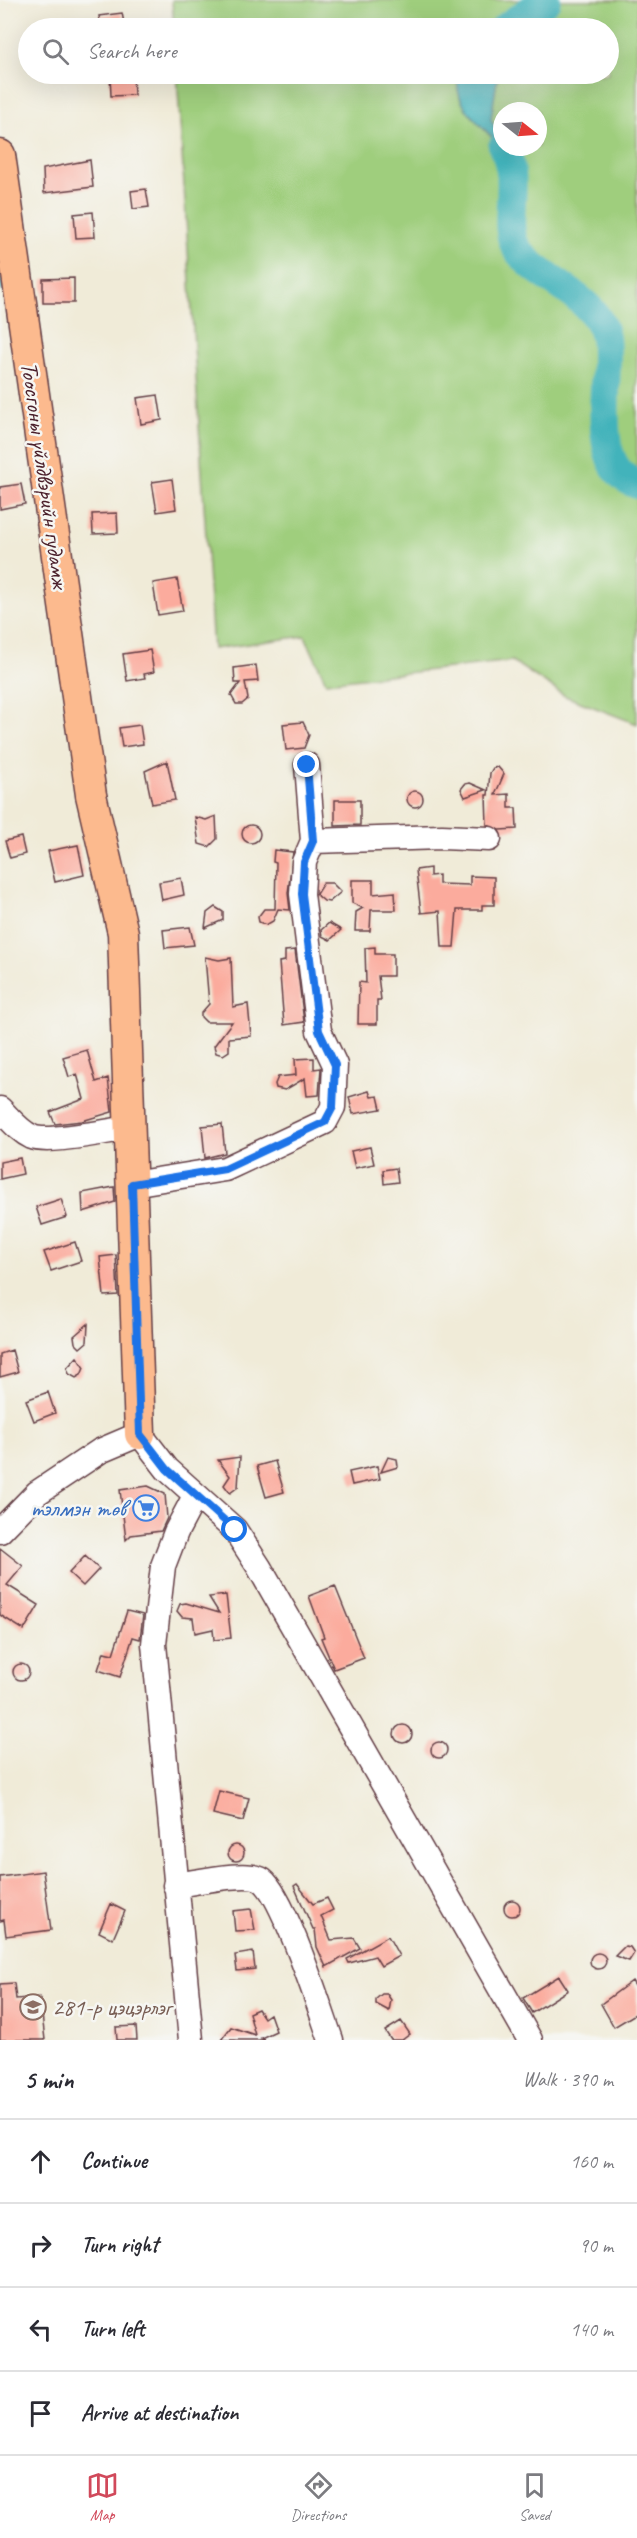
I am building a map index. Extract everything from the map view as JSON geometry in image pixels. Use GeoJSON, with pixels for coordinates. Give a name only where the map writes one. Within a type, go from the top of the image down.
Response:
{"type":"FeatureCollection","features":[{"type":"Feature","properties":{"kind":"main road","name":"Тоосгоны үйлдвэрийн гудамж"},"geometry":{"type":"LineString","coordinates":[[0,155],[91,795],[123,933],[140,1434]]}},
{"type":"Feature","properties":{"kind":"street"},"geometry":{"type":"LineString","coordinates":[[132,1184],[225,1169],[325,1122],[333,1107],[335,1065],[319,1031],[302,894],[304,862],[313,841],[307,765]]}},
{"type":"Feature","properties":{"kind":"street"},"geometry":{"type":"LineString","coordinates":[[313,841],[442,837],[489,839]]}},
{"type":"Feature","properties":{"kind":"street"},"geometry":{"type":"LineString","coordinates":[[0,1109],[20,1130],[34,1138]]}},
{"type":"Feature","properties":{"kind":"street"},"geometry":{"type":"LineString","coordinates":[[0,1134],[54,1139],[131,1128]]}},
{"type":"Feature","properties":{"kind":"street"},"geometry":{"type":"LineString","coordinates":[[0,1531],[37,1493],[100,1452],[140,1434],[167,1469],[235,1530],[259,1567],[530,2040]]}},
{"type":"Feature","properties":{"kind":"street"},"geometry":{"type":"LineString","coordinates":[[191,2040],[154,1644],[163,1566],[176,1532],[195,1496]]}},
{"type":"Feature","properties":{"kind":"street"},"geometry":{"type":"LineString","coordinates":[[175,1885],[249,1876],[262,1880],[279,1903],[331,2040]]}},
{"type":"Feature","properties":{"kind":"green space"},"geometry":{"type":"Polygon","coordinates":[[[172,0],[637,0],[637,724],[565,696],[512,661],[326,682],[305,636],[213,649],[178,84],[619,84],[619,18],[173,18],[172,0]]]}},
{"type":"Feature","properties":{"kind":"water"},"geometry":{"type":"Polygon","coordinates":[[[457,84],[496,84],[491,119],[493,139],[468,112],[459,95],[457,84]]]}},
{"type":"Feature","properties":{"kind":"building"},"geometry":{"type":"Polygon","coordinates":[[[122,13],[123,18],[99,18],[99,16],[122,13]]]}},
{"type":"Feature","properties":{"kind":"building"},"geometry":{"type":"Polygon","coordinates":[[[110,84],[133,84],[134,95],[111,96],[110,84]]]}},
{"type":"Feature","properties":{"kind":"building"},"geometry":{"type":"Polygon","coordinates":[[[90,160],[93,187],[44,193],[43,169],[90,160]]]}},
{"type":"Feature","properties":{"kind":"building"},"geometry":{"type":"Polygon","coordinates":[[[146,189],[149,207],[133,209],[131,191],[146,189]]]}},
{"type":"Feature","properties":{"kind":"building"},"geometry":{"type":"Polygon","coordinates":[[[93,212],[95,237],[76,238],[74,214],[93,212]]]}},
{"type":"Feature","properties":{"kind":"building"},"geometry":{"type":"Polygon","coordinates":[[[74,278],[74,303],[43,303],[43,279],[74,278]]]}},
{"type":"Feature","properties":{"kind":"building"},"geometry":{"type":"Polygon","coordinates":[[[158,395],[162,420],[141,424],[137,398],[158,395]]]}},
{"type":"Feature","properties":{"kind":"building"},"geometry":{"type":"Polygon","coordinates":[[[172,479],[176,509],[157,512],[152,482],[172,479]]]}},
{"type":"Feature","properties":{"kind":"building"},"geometry":{"type":"Polygon","coordinates":[[[21,484],[25,504],[0,509],[0,487],[21,484]]]}},
{"type":"Feature","properties":{"kind":"building"},"geometry":{"type":"Polygon","coordinates":[[[117,513],[118,533],[93,534],[92,514],[117,513]]]}},
{"type":"Feature","properties":{"kind":"building"},"geometry":{"type":"Polygon","coordinates":[[[177,579],[183,611],[158,615],[153,583],[177,579]]]}},
{"type":"Feature","properties":{"kind":"building"},"geometry":{"type":"Polygon","coordinates":[[[150,650],[154,672],[144,674],[145,678],[127,681],[123,654],[150,650]]]}},
{"type":"Feature","properties":{"kind":"building"},"geometry":{"type":"Polygon","coordinates":[[[256,665],[258,681],[245,682],[248,699],[242,704],[236,704],[231,695],[240,683],[235,683],[234,668],[256,665]]]}},
{"type":"Feature","properties":{"kind":"building"},"geometry":{"type":"Polygon","coordinates":[[[303,722],[309,735],[304,748],[286,750],[283,724],[303,722]]]}},
{"type":"Feature","properties":{"kind":"building"},"geometry":{"type":"Polygon","coordinates":[[[140,725],[143,744],[122,747],[119,728],[140,725]]]}},
{"type":"Feature","properties":{"kind":"building"},"geometry":{"type":"Polygon","coordinates":[[[167,761],[175,800],[152,804],[145,771],[167,761]]]}},
{"type":"Feature","properties":{"kind":"building"},"geometry":{"type":"Polygon","coordinates":[[[498,767],[504,774],[495,795],[509,794],[509,808],[516,808],[517,829],[499,830],[487,825],[486,795],[488,795],[490,773],[493,768],[498,767]]]}},
{"type":"Feature","properties":{"kind":"building"},"geometry":{"type":"Polygon","coordinates":[[[470,783],[486,790],[465,797],[461,789],[465,784],[470,783]]]}},
{"type":"Feature","properties":{"kind":"building"},"geometry":{"type":"Polygon","coordinates":[[[415,791],[423,799],[415,807],[407,799],[415,791]]]}},
{"type":"Feature","properties":{"kind":"building"},"geometry":{"type":"Polygon","coordinates":[[[335,800],[360,800],[360,825],[335,826],[335,800]]]}},
{"type":"Feature","properties":{"kind":"building"},"geometry":{"type":"Polygon","coordinates":[[[216,816],[217,839],[209,847],[199,844],[195,817],[206,820],[216,816]]]}},
{"type":"Feature","properties":{"kind":"building"},"geometry":{"type":"Polygon","coordinates":[[[251,825],[257,828],[260,834],[257,840],[251,843],[245,840],[242,834],[245,828],[251,825]]]}},
{"type":"Feature","properties":{"kind":"building"},"geometry":{"type":"Polygon","coordinates":[[[21,837],[25,854],[10,858],[5,841],[21,837]]]}},
{"type":"Feature","properties":{"kind":"building"},"geometry":{"type":"Polygon","coordinates":[[[78,845],[84,875],[55,882],[48,851],[78,845]]]}},
{"type":"Feature","properties":{"kind":"building"},"geometry":{"type":"Polygon","coordinates":[[[274,850],[293,852],[288,893],[290,910],[278,909],[273,921],[266,925],[259,922],[258,917],[264,909],[275,909],[274,850]]]}},
{"type":"Feature","properties":{"kind":"building"},"geometry":{"type":"Polygon","coordinates":[[[430,868],[430,876],[439,875],[439,884],[470,885],[470,876],[494,877],[494,905],[482,905],[482,910],[457,910],[454,947],[442,947],[440,911],[421,913],[416,870],[430,868]]]}},
{"type":"Feature","properties":{"kind":"building"},"geometry":{"type":"Polygon","coordinates":[[[181,878],[184,895],[162,900],[159,882],[181,878]]]}},
{"type":"Feature","properties":{"kind":"building"},"geometry":{"type":"Polygon","coordinates":[[[352,880],[373,880],[373,894],[395,892],[396,910],[371,910],[370,931],[355,931],[356,912],[363,908],[352,903],[352,880]]]}},
{"type":"Feature","properties":{"kind":"building"},"geometry":{"type":"Polygon","coordinates":[[[323,883],[332,883],[341,892],[329,902],[324,901],[316,894],[323,883]]]}},
{"type":"Feature","properties":{"kind":"building"},"geometry":{"type":"Polygon","coordinates":[[[215,907],[223,912],[223,920],[205,928],[207,913],[215,907]]]}},
{"type":"Feature","properties":{"kind":"building"},"geometry":{"type":"Polygon","coordinates":[[[329,923],[341,930],[330,940],[322,936],[321,930],[329,923]]]}},
{"type":"Feature","properties":{"kind":"building"},"geometry":{"type":"Polygon","coordinates":[[[190,927],[194,945],[165,948],[163,930],[190,927]]]}},
{"type":"Feature","properties":{"kind":"building"},"geometry":{"type":"Polygon","coordinates":[[[375,947],[375,954],[393,954],[393,976],[378,976],[381,1000],[377,1000],[377,1024],[358,1024],[359,982],[366,983],[365,948],[375,947]]]}},
{"type":"Feature","properties":{"kind":"building"},"geometry":{"type":"Polygon","coordinates":[[[295,950],[304,1022],[284,1025],[279,962],[285,961],[285,951],[295,950]]]}},
{"type":"Feature","properties":{"kind":"building"},"geometry":{"type":"Polygon","coordinates":[[[205,957],[219,960],[231,958],[233,1007],[248,1004],[251,1036],[229,1038],[229,1051],[223,1055],[216,1053],[214,1046],[232,1022],[206,1022],[201,1017],[201,1013],[209,1004],[205,957]]]}},
{"type":"Feature","properties":{"kind":"building"},"geometry":{"type":"Polygon","coordinates":[[[87,1050],[96,1082],[108,1078],[112,1112],[82,1121],[55,1124],[50,1112],[84,1099],[77,1074],[69,1077],[63,1057],[87,1050]]]}},
{"type":"Feature","properties":{"kind":"building"},"geometry":{"type":"Polygon","coordinates":[[[314,1058],[314,1069],[321,1068],[319,1095],[307,1096],[305,1078],[285,1090],[276,1088],[278,1077],[296,1075],[295,1059],[314,1058]]]}},
{"type":"Feature","properties":{"kind":"building"},"geometry":{"type":"Polygon","coordinates":[[[369,1091],[371,1097],[378,1096],[381,1109],[353,1114],[349,1097],[369,1091]]]}},
{"type":"Feature","properties":{"kind":"building"},"geometry":{"type":"Polygon","coordinates":[[[222,1124],[225,1153],[205,1158],[202,1126],[222,1124]]]}},
{"type":"Feature","properties":{"kind":"building"},"geometry":{"type":"Polygon","coordinates":[[[370,1147],[374,1164],[355,1168],[351,1151],[370,1147]]]}},
{"type":"Feature","properties":{"kind":"building"},"geometry":{"type":"Polygon","coordinates":[[[20,1158],[23,1174],[0,1179],[0,1162],[20,1158]]]}},
{"type":"Feature","properties":{"kind":"building"},"geometry":{"type":"Polygon","coordinates":[[[396,1168],[398,1182],[384,1184],[383,1170],[396,1168]]]}},
{"type":"Feature","properties":{"kind":"building"},"geometry":{"type":"Polygon","coordinates":[[[114,1187],[115,1202],[83,1212],[82,1193],[114,1187]]]}},
{"type":"Feature","properties":{"kind":"building"},"geometry":{"type":"Polygon","coordinates":[[[61,1199],[67,1217],[42,1225],[36,1207],[61,1199]]]}},
{"type":"Feature","properties":{"kind":"building"},"geometry":{"type":"Polygon","coordinates":[[[75,1242],[81,1261],[51,1271],[44,1252],[75,1242]]]}},
{"type":"Feature","properties":{"kind":"building"},"geometry":{"type":"Polygon","coordinates":[[[116,1255],[118,1295],[104,1296],[100,1257],[116,1255]]]}},
{"type":"Feature","properties":{"kind":"building"},"geometry":{"type":"Polygon","coordinates":[[[88,1324],[87,1342],[80,1348],[75,1343],[74,1336],[88,1324]]]}},
{"type":"Feature","properties":{"kind":"building"},"geometry":{"type":"Polygon","coordinates":[[[12,1350],[18,1372],[0,1377],[0,1354],[12,1350]]]}},
{"type":"Feature","properties":{"kind":"building"},"geometry":{"type":"Polygon","coordinates":[[[77,1357],[84,1368],[81,1375],[76,1378],[69,1374],[67,1368],[77,1357]]]}},
{"type":"Feature","properties":{"kind":"building"},"geometry":{"type":"Polygon","coordinates":[[[48,1392],[55,1413],[34,1421],[26,1400],[48,1392]]]}},
{"type":"Feature","properties":{"kind":"building"},"geometry":{"type":"Polygon","coordinates":[[[240,1457],[238,1487],[230,1493],[224,1485],[230,1476],[218,1460],[240,1457]]]}},
{"type":"Feature","properties":{"kind":"building"},"geometry":{"type":"Polygon","coordinates":[[[388,1457],[397,1459],[398,1467],[381,1472],[388,1457]]]}},
{"type":"Feature","properties":{"kind":"building"},"geometry":{"type":"Polygon","coordinates":[[[275,1461],[284,1492],[266,1497],[257,1466],[275,1461]]]}},
{"type":"Feature","properties":{"kind":"building"},"geometry":{"type":"Polygon","coordinates":[[[377,1466],[380,1479],[352,1485],[349,1472],[377,1466]]]}},
{"type":"Feature","properties":{"kind":"building"},"geometry":{"type":"Polygon","coordinates":[[[148,1486],[165,1494],[167,1518],[161,1531],[131,1535],[126,1540],[120,1490],[148,1486]]]}},
{"type":"Feature","properties":{"kind":"building"},"geometry":{"type":"Polygon","coordinates":[[[0,1548],[23,1566],[7,1585],[39,1605],[24,1630],[0,1615],[0,1548]]]}},
{"type":"Feature","properties":{"kind":"building"},"geometry":{"type":"Polygon","coordinates":[[[85,1556],[99,1569],[83,1586],[69,1573],[85,1556]]]}},
{"type":"Feature","properties":{"kind":"building"},"geometry":{"type":"Polygon","coordinates":[[[335,1586],[364,1658],[334,1669],[321,1638],[324,1637],[309,1596],[335,1586]]]}},
{"type":"Feature","properties":{"kind":"building"},"geometry":{"type":"Polygon","coordinates":[[[226,1595],[231,1638],[214,1640],[213,1629],[195,1633],[193,1618],[182,1617],[177,1611],[180,1604],[186,1603],[219,1613],[209,1597],[226,1595]]]}},
{"type":"Feature","properties":{"kind":"building"},"geometry":{"type":"Polygon","coordinates":[[[127,1611],[143,1615],[140,1639],[133,1637],[120,1677],[98,1670],[104,1652],[113,1654],[127,1611]]]}},
{"type":"Feature","properties":{"kind":"building"},"geometry":{"type":"Polygon","coordinates":[[[21,1664],[27,1666],[29,1672],[27,1678],[21,1680],[15,1678],[13,1672],[15,1666],[21,1664]]]}},
{"type":"Feature","properties":{"kind":"building"},"geometry":{"type":"Polygon","coordinates":[[[403,1725],[409,1728],[412,1734],[409,1740],[403,1743],[397,1740],[394,1734],[397,1728],[403,1725]]]}},
{"type":"Feature","properties":{"kind":"building"},"geometry":{"type":"Polygon","coordinates":[[[439,1742],[445,1744],[447,1750],[445,1756],[439,1758],[433,1756],[431,1750],[433,1744],[439,1742]]]}},
{"type":"Feature","properties":{"kind":"building"},"geometry":{"type":"Polygon","coordinates":[[[219,1791],[249,1798],[243,1821],[213,1814],[219,1791]]]}},
{"type":"Feature","properties":{"kind":"building"},"geometry":{"type":"Polygon","coordinates":[[[236,1845],[242,1847],[244,1853],[242,1859],[236,1861],[230,1859],[228,1853],[230,1847],[236,1845]]]}},
{"type":"Feature","properties":{"kind":"building"},"geometry":{"type":"Polygon","coordinates":[[[43,1871],[51,1930],[6,1936],[4,1920],[0,1921],[0,1877],[43,1871]]]}},
{"type":"Feature","properties":{"kind":"building"},"geometry":{"type":"Polygon","coordinates":[[[297,1884],[313,1904],[327,1898],[333,1910],[321,1916],[331,1940],[354,1938],[360,1948],[326,1967],[317,1947],[315,1929],[294,1886],[297,1884]]]}},
{"type":"Feature","properties":{"kind":"building"},"geometry":{"type":"Polygon","coordinates":[[[512,1900],[518,1902],[520,1908],[518,1914],[512,1916],[506,1914],[504,1908],[506,1902],[512,1900]]]}},
{"type":"Feature","properties":{"kind":"building"},"geometry":{"type":"Polygon","coordinates":[[[111,1904],[125,1911],[113,1939],[99,1932],[111,1904]]]}},
{"type":"Feature","properties":{"kind":"building"},"geometry":{"type":"Polygon","coordinates":[[[251,1909],[255,1930],[235,1931],[233,1911],[251,1909]]]}},
{"type":"Feature","properties":{"kind":"building"},"geometry":{"type":"Polygon","coordinates":[[[388,1936],[399,1956],[381,1966],[375,1956],[349,1963],[347,1959],[388,1936]]]}},
{"type":"Feature","properties":{"kind":"building"},"geometry":{"type":"Polygon","coordinates":[[[625,1946],[630,1947],[634,1953],[629,1961],[615,1956],[625,1946]]]}},
{"type":"Feature","properties":{"kind":"building"},"geometry":{"type":"Polygon","coordinates":[[[253,1952],[255,1969],[237,1971],[235,1955],[253,1952]]]}},
{"type":"Feature","properties":{"kind":"building"},"geometry":{"type":"Polygon","coordinates":[[[598,1953],[606,1961],[598,1969],[590,1961],[598,1953]]]}},
{"type":"Feature","properties":{"kind":"building"},"geometry":{"type":"Polygon","coordinates":[[[559,1976],[568,1990],[532,2013],[523,1998],[559,1976]]]}},
{"type":"Feature","properties":{"kind":"building"},"geometry":{"type":"Polygon","coordinates":[[[632,1981],[637,1989],[637,2013],[614,2027],[601,2004],[632,1981]]]}},
{"type":"Feature","properties":{"kind":"building"},"geometry":{"type":"Polygon","coordinates":[[[14,1983],[16,1999],[40,1997],[45,2040],[0,2040],[0,1984],[14,1983]]]}},
{"type":"Feature","properties":{"kind":"building"},"geometry":{"type":"Polygon","coordinates":[[[382,1994],[387,1994],[391,2000],[389,2011],[376,2004],[376,1999],[382,1994]]]}},
{"type":"Feature","properties":{"kind":"building"},"geometry":{"type":"Polygon","coordinates":[[[258,2009],[264,2018],[270,2014],[276,2031],[261,2038],[265,2040],[221,2040],[231,2027],[255,2035],[249,2013],[258,2009]]]}},
{"type":"Feature","properties":{"kind":"building"},"geometry":{"type":"Polygon","coordinates":[[[401,2021],[410,2034],[402,2040],[391,2040],[385,2031],[401,2021]]]}},
{"type":"Feature","properties":{"kind":"building"},"geometry":{"type":"Polygon","coordinates":[[[136,2026],[137,2040],[117,2040],[116,2027],[136,2026]]]}},
{"type":"Feature","properties":{"kind":"waterway"},"geometry":{"type":"LineString","coordinates":[[520,18],[546,0]]}},
{"type":"Feature","properties":{"kind":"waterway"},"geometry":{"type":"LineString","coordinates":[[507,156],[512,188],[510,215],[512,239],[527,261],[580,300],[592,311],[600,323],[605,338],[606,355],[604,420],[606,442],[612,460],[622,475],[637,484]]}},
{"type":"Feature","properties":{"kind":"waterway"},"geometry":{"type":"LineString","coordinates":[[0,280],[1,289]]}},
{"type":"Feature","properties":{"kind":"place","name":"тэлмэн төв"},"geometry":{"type":"Point","coordinates":[146,1508]}},
{"type":"Feature","properties":{"kind":"place","name":"281-р цэцэрлэг"},"geometry":{"type":"Point","coordinates":[33,2007]}},
{"type":"Feature","properties":{"kind":"route"},"geometry":{"type":"LineString","coordinates":[[235,1530],[167,1469],[140,1434],[132,1184],[225,1169],[325,1122],[333,1107],[335,1065],[319,1031],[302,894],[304,862],[313,841],[307,765]]}}]}
